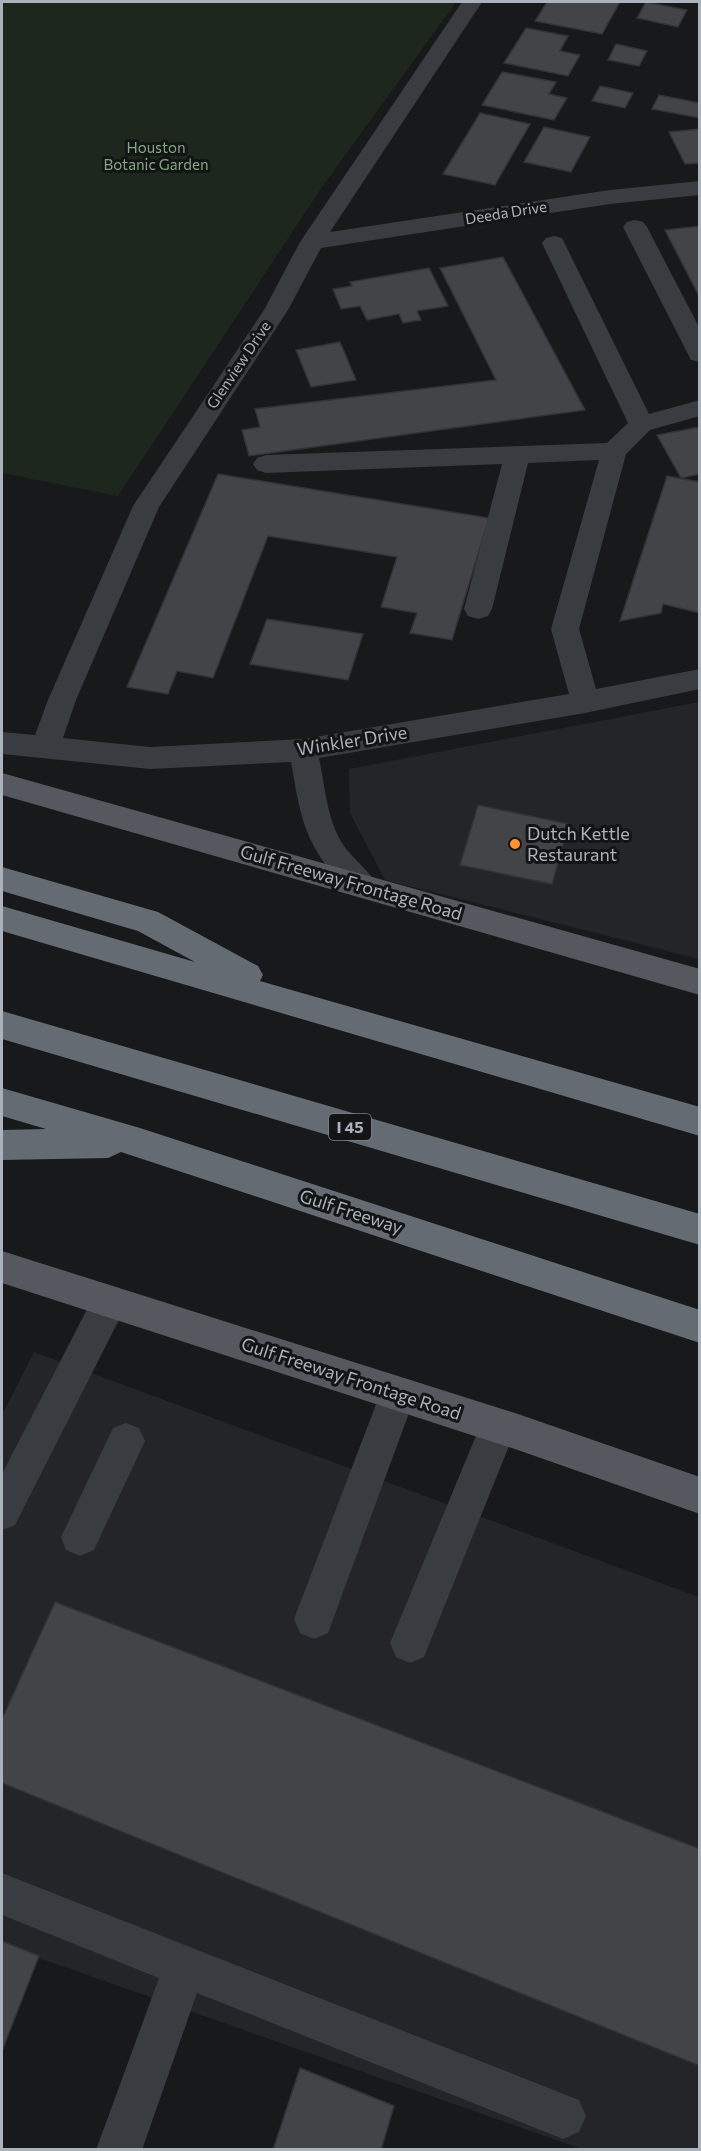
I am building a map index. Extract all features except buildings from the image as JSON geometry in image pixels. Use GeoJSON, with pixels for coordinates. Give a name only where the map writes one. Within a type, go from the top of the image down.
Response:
{"type":"FeatureCollection","features":[{"type":"Feature","properties":{"kind":"highway"},"geometry":{"type":"LineString","coordinates":[[2,879],[147,921],[307,1006]]}},
{"type":"Feature","properties":{"kind":"highway"},"geometry":{"type":"LineString","coordinates":[[2,919],[699,1122]]}},
{"type":"Feature","properties":{"kind":"highway","name":"I 45"},"geometry":{"type":"LineString","coordinates":[[2,1025],[699,1230]]}},
{"type":"Feature","properties":{"kind":"highway","name":"Gulf Freeway"},"geometry":{"type":"LineString","coordinates":[[2,1102],[140,1143],[699,1327]]}},
{"type":"Feature","properties":{"kind":"highway"},"geometry":{"type":"LineString","coordinates":[[2,1145],[140,1143]]}},
{"type":"Feature","properties":{"kind":"main road","name":"Gulf Freeway Frontage Road"},"geometry":{"type":"LineString","coordinates":[[2,784],[699,982]]}},
{"type":"Feature","properties":{"kind":"main road","name":"Gulf Freeway Frontage Road"},"geometry":{"type":"LineString","coordinates":[[2,1267],[498,1426],[699,1496]]}},
{"type":"Feature","properties":{"kind":"street","name":"Glenview Drive"},"geometry":{"type":"LineString","coordinates":[[45,749],[62,700],[146,506],[276,310],[312,242],[472,2]]}},
{"type":"Feature","properties":{"kind":"street","name":"Deeda Drive"},"geometry":{"type":"LineString","coordinates":[[312,242],[610,197],[699,188]]}},
{"type":"Feature","properties":{"kind":"street"},"geometry":{"type":"LineString","coordinates":[[634,227],[699,354]]}},
{"type":"Feature","properties":{"kind":"street"},"geometry":{"type":"LineString","coordinates":[[554,243],[641,424]]}},
{"type":"Feature","properties":{"kind":"street"},"geometry":{"type":"LineString","coordinates":[[585,702],[565,629],[614,451],[641,424],[699,408]]}},
{"type":"Feature","properties":{"kind":"street"},"geometry":{"type":"LineString","coordinates":[[266,464],[614,451]]}},
{"type":"Feature","properties":{"kind":"street"},"geometry":{"type":"LineString","coordinates":[[478,609],[517,455]]}},
{"type":"Feature","properties":{"kind":"street","name":"Winkler Drive"},"geometry":{"type":"LineString","coordinates":[[2,743],[150,759],[303,750],[585,702],[699,679]]}},
{"type":"Feature","properties":{"kind":"street"},"geometry":{"type":"LineString","coordinates":[[303,750],[316,818],[330,850],[362,886]]}},
{"type":"Feature","properties":{"kind":"street"},"geometry":{"type":"LineString","coordinates":[[2,1512],[110,1302]]}},
{"type":"Feature","properties":{"kind":"street"},"geometry":{"type":"LineString","coordinates":[[314,1619],[398,1394]]}},
{"type":"Feature","properties":{"kind":"street"},"geometry":{"type":"LineString","coordinates":[[410,1643],[498,1426]]}},
{"type":"Feature","properties":{"kind":"street"},"geometry":{"type":"LineString","coordinates":[[80,1538],[126,1441]]}},
{"type":"Feature","properties":{"kind":"street"},"geometry":{"type":"LineString","coordinates":[[2,1894],[564,2116]]}},
{"type":"Feature","properties":{"kind":"street"},"geometry":{"type":"LineString","coordinates":[[119,2150],[185,1966]]}},
{"type":"Feature","properties":{"kind":"shaded area"},"geometry":{"type":"Polygon","coordinates":[[[699,702],[699,959],[385,880],[350,813],[349,769],[699,702]]]}},
{"type":"Feature","properties":{"kind":"shaded area"},"geometry":{"type":"Polygon","coordinates":[[[34,1352],[699,1597],[699,2149],[582,2149],[2,1945],[2,1415],[34,1352]]]}},
{"type":"Feature","properties":{"kind":"green space","name":"Houston Botanic Garden"},"geometry":{"type":"Polygon","coordinates":[[[2,2],[456,2],[320,190],[118,496],[2,473],[2,2]]]}},
{"type":"Feature","properties":{"kind":"place","name":"Dutch Kettle Restaurant"},"geometry":{"type":"Point","coordinates":[515,844]}}]}
